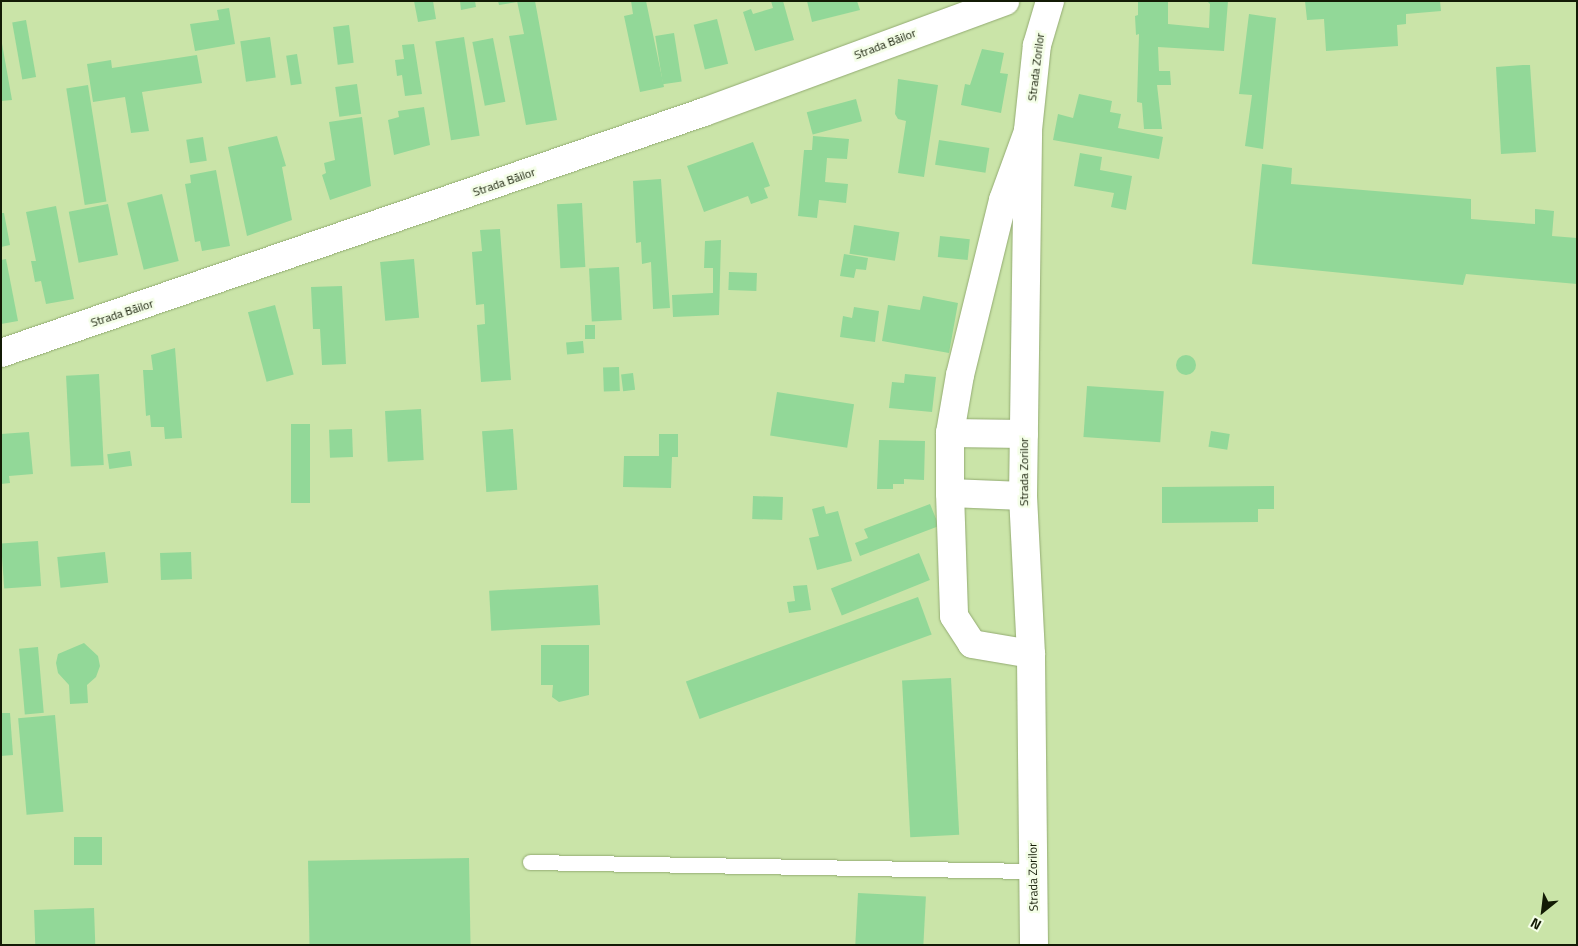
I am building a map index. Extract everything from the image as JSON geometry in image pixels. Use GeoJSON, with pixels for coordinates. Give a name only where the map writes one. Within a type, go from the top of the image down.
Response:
{"type":"FeatureCollection","features":[{"type":"Feature","properties":{"kind":"street","name":"Strada Băilor"},"geometry":{"type":"LineString","coordinates":[[1,353],[704,112],[1004,1]]}},
{"type":"Feature","properties":{"kind":"street","name":"Strada Zorilor"},"geometry":{"type":"LineString","coordinates":[[1034,945],[1031,654],[1023,496],[1028,130],[1037,45],[1050,1]]}},
{"type":"Feature","properties":{"kind":"street"},"geometry":{"type":"LineString","coordinates":[[1028,130],[1003,200],[960,376],[950,433],[950,493],[954,616],[957,622],[972,644],[1031,654]]}},
{"type":"Feature","properties":{"kind":"street"},"geometry":{"type":"LineString","coordinates":[[950,433],[1024,434]]}},
{"type":"Feature","properties":{"kind":"street"},"geometry":{"type":"LineString","coordinates":[[950,493],[1023,496]]}},
{"type":"Feature","properties":{"kind":"lane"},"geometry":{"type":"LineString","coordinates":[[530,862],[1033,871]]}},
{"type":"Feature","properties":{"kind":"building"},"geometry":{"type":"Polygon","coordinates":[[[414,1],[433,1],[436,19],[418,22],[414,1]]]}},
{"type":"Feature","properties":{"kind":"building"},"geometry":{"type":"Polygon","coordinates":[[[460,1],[475,1],[476,7],[461,10],[460,1]]]}},
{"type":"Feature","properties":{"kind":"building"},"geometry":{"type":"Polygon","coordinates":[[[498,1],[517,1],[517,2],[499,5],[498,1]]]}},
{"type":"Feature","properties":{"kind":"building"},"geometry":{"type":"Polygon","coordinates":[[[517,1],[535,1],[557,120],[526,125],[509,36],[524,34],[517,1]]]}},
{"type":"Feature","properties":{"kind":"building"},"geometry":{"type":"Polygon","coordinates":[[[631,1],[646,1],[664,87],[640,92],[624,16],[633,14],[631,1]]]}},
{"type":"Feature","properties":{"kind":"building"},"geometry":{"type":"Polygon","coordinates":[[[771,1],[783,1],[794,40],[755,51],[743,12],[751,9],[753,14],[773,8],[771,1]]]}},
{"type":"Feature","properties":{"kind":"building"},"geometry":{"type":"Polygon","coordinates":[[[807,1],[857,1],[860,10],[812,22],[807,1]]]}},
{"type":"Feature","properties":{"kind":"building"},"geometry":{"type":"Polygon","coordinates":[[[1138,1],[1168,1],[1168,24],[1209,28],[1210,4],[1207,1],[1228,1],[1224,51],[1158,47],[1159,71],[1170,71],[1171,85],[1157,85],[1162,129],[1144,129],[1142,103],[1137,102],[1139,34],[1136,35],[1135,16],[1138,15],[1138,1]]]}},
{"type":"Feature","properties":{"kind":"building"},"geometry":{"type":"Polygon","coordinates":[[[1305,1],[1440,1],[1441,11],[1406,14],[1406,24],[1397,25],[1398,46],[1326,51],[1324,19],[1307,20],[1305,1]]]}},
{"type":"Feature","properties":{"kind":"building"},"geometry":{"type":"Polygon","coordinates":[[[229,8],[235,44],[195,51],[190,24],[219,20],[217,10],[229,8]]]}},
{"type":"Feature","properties":{"kind":"building"},"geometry":{"type":"Polygon","coordinates":[[[1249,14],[1276,18],[1263,149],[1245,146],[1252,95],[1239,94],[1249,14]]]}},
{"type":"Feature","properties":{"kind":"building"},"geometry":{"type":"Polygon","coordinates":[[[717,19],[728,64],[705,69],[694,25],[717,19]]]}},
{"type":"Feature","properties":{"kind":"building"},"geometry":{"type":"Polygon","coordinates":[[[26,20],[36,77],[22,80],[12,22],[26,20]]]}},
{"type":"Feature","properties":{"kind":"building"},"geometry":{"type":"Polygon","coordinates":[[[349,25],[354,63],[338,65],[333,27],[349,25]]]}},
{"type":"Feature","properties":{"kind":"building"},"geometry":{"type":"Polygon","coordinates":[[[674,33],[682,81],[663,84],[655,36],[674,33]]]}},
{"type":"Feature","properties":{"kind":"building"},"geometry":{"type":"Polygon","coordinates":[[[270,37],[276,78],[246,82],[240,41],[270,37]]]}},
{"type":"Feature","properties":{"kind":"building"},"geometry":{"type":"Polygon","coordinates":[[[464,37],[480,136],[451,140],[435,42],[464,37]]]}},
{"type":"Feature","properties":{"kind":"building"},"geometry":{"type":"Polygon","coordinates":[[[1,38],[12,100],[1,101],[1,38]]]}},
{"type":"Feature","properties":{"kind":"building"},"geometry":{"type":"Polygon","coordinates":[[[493,38],[505,102],[485,106],[472,42],[493,38]]]}},
{"type":"Feature","properties":{"kind":"building"},"geometry":{"type":"Polygon","coordinates":[[[414,44],[422,94],[405,96],[402,75],[397,76],[395,60],[404,59],[402,45],[414,44]]]}},
{"type":"Feature","properties":{"kind":"building"},"geometry":{"type":"Polygon","coordinates":[[[982,49],[1004,53],[1000,73],[1008,74],[1001,113],[961,105],[965,84],[970,85],[982,49]]]}},
{"type":"Feature","properties":{"kind":"building"},"geometry":{"type":"Polygon","coordinates":[[[297,54],[302,84],[291,85],[286,56],[297,54]]]}},
{"type":"Feature","properties":{"kind":"building"},"geometry":{"type":"Polygon","coordinates":[[[197,55],[202,83],[142,92],[149,131],[131,133],[125,97],[93,102],[87,64],[111,60],[112,68],[197,55]]]}},
{"type":"Feature","properties":{"kind":"building"},"geometry":{"type":"Polygon","coordinates":[[[1530,65],[1536,152],[1501,154],[1496,67],[1530,65]]]}},
{"type":"Feature","properties":{"kind":"building"},"geometry":{"type":"Polygon","coordinates":[[[898,79],[938,85],[924,177],[898,173],[906,121],[898,119],[895,114],[898,79]]]}},
{"type":"Feature","properties":{"kind":"building"},"geometry":{"type":"Polygon","coordinates":[[[357,84],[361,114],[339,117],[335,87],[357,84]]]}},
{"type":"Feature","properties":{"kind":"building"},"geometry":{"type":"Polygon","coordinates":[[[88,85],[106,202],[85,205],[66,88],[88,85]]]}},
{"type":"Feature","properties":{"kind":"building"},"geometry":{"type":"Polygon","coordinates":[[[1079,94],[1112,101],[1110,112],[1121,114],[1118,128],[1163,137],[1159,159],[1053,140],[1058,114],[1073,118],[1079,94]]]}},
{"type":"Feature","properties":{"kind":"building"},"geometry":{"type":"Polygon","coordinates":[[[856,99],[862,121],[813,134],[807,112],[856,99]]]}},
{"type":"Feature","properties":{"kind":"building"},"geometry":{"type":"Polygon","coordinates":[[[424,107],[430,145],[394,155],[388,120],[399,117],[398,111],[424,107]]]}},
{"type":"Feature","properties":{"kind":"building"},"geometry":{"type":"Polygon","coordinates":[[[362,117],[371,186],[330,200],[322,175],[326,173],[324,163],[335,160],[329,122],[362,117]]]}},
{"type":"Feature","properties":{"kind":"building"},"geometry":{"type":"Polygon","coordinates":[[[277,136],[286,166],[282,167],[292,220],[247,236],[228,147],[277,136]]]}},
{"type":"Feature","properties":{"kind":"building"},"geometry":{"type":"Polygon","coordinates":[[[813,136],[849,139],[847,159],[827,158],[825,182],[848,184],[846,203],[819,200],[817,218],[798,216],[804,150],[812,150],[813,136]]]}},
{"type":"Feature","properties":{"kind":"building"},"geometry":{"type":"Polygon","coordinates":[[[203,137],[207,161],[190,163],[186,140],[203,137]]]}},
{"type":"Feature","properties":{"kind":"building"},"geometry":{"type":"Polygon","coordinates":[[[939,140],[989,148],[985,173],[935,165],[939,140]]]}},
{"type":"Feature","properties":{"kind":"building"},"geometry":{"type":"Polygon","coordinates":[[[753,142],[770,186],[764,188],[768,198],[751,204],[748,196],[704,212],[687,166],[753,142]]]}},
{"type":"Feature","properties":{"kind":"building"},"geometry":{"type":"Polygon","coordinates":[[[1080,153],[1102,157],[1100,170],[1132,176],[1126,210],[1111,207],[1114,193],[1074,186],[1080,153]]]}},
{"type":"Feature","properties":{"kind":"building"},"geometry":{"type":"Polygon","coordinates":[[[1262,164],[1292,168],[1291,184],[1471,199],[1471,219],[1535,224],[1535,209],[1554,211],[1552,236],[1577,238],[1577,284],[1466,274],[1463,285],[1252,264],[1262,164]]]}},
{"type":"Feature","properties":{"kind":"building"},"geometry":{"type":"Polygon","coordinates":[[[216,170],[230,246],[202,251],[200,241],[195,242],[185,184],[191,183],[190,175],[216,170]]]}},
{"type":"Feature","properties":{"kind":"building"},"geometry":{"type":"Polygon","coordinates":[[[661,179],[670,308],[653,309],[651,262],[642,264],[641,242],[636,243],[633,181],[661,179]]]}},
{"type":"Feature","properties":{"kind":"building"},"geometry":{"type":"Polygon","coordinates":[[[162,194],[179,261],[144,270],[127,203],[162,194]]]}},
{"type":"Feature","properties":{"kind":"building"},"geometry":{"type":"Polygon","coordinates":[[[582,203],[585,267],[560,268],[557,204],[582,203]]]}},
{"type":"Feature","properties":{"kind":"building"},"geometry":{"type":"Polygon","coordinates":[[[108,204],[118,255],[79,263],[69,212],[108,204]]]}},
{"type":"Feature","properties":{"kind":"building"},"geometry":{"type":"Polygon","coordinates":[[[56,206],[74,299],[46,304],[41,281],[35,282],[31,261],[36,261],[26,212],[56,206]]]}},
{"type":"Feature","properties":{"kind":"building"},"geometry":{"type":"Polygon","coordinates":[[[1,213],[4,213],[10,245],[1,247],[1,213]]]}},
{"type":"Feature","properties":{"kind":"building"},"geometry":{"type":"Polygon","coordinates":[[[854,225],[899,232],[895,261],[849,254],[854,225]]]}},
{"type":"Feature","properties":{"kind":"building"},"geometry":{"type":"Polygon","coordinates":[[[500,229],[511,380],[481,382],[477,325],[485,324],[484,304],[476,305],[472,252],[482,251],[480,230],[500,229]]]}},
{"type":"Feature","properties":{"kind":"building"},"geometry":{"type":"Polygon","coordinates":[[[940,236],[970,239],[968,260],[938,257],[940,236]]]}},
{"type":"Feature","properties":{"kind":"building"},"geometry":{"type":"Polygon","coordinates":[[[721,240],[719,315],[673,317],[672,295],[713,293],[713,268],[704,268],[705,241],[721,240]]]}},
{"type":"Feature","properties":{"kind":"building"},"geometry":{"type":"Polygon","coordinates":[[[844,254],[868,258],[866,270],[856,269],[854,278],[840,276],[844,254]]]}},
{"type":"Feature","properties":{"kind":"building"},"geometry":{"type":"Polygon","coordinates":[[[6,259],[18,321],[1,324],[1,260],[6,259]]]}},
{"type":"Feature","properties":{"kind":"building"},"geometry":{"type":"Polygon","coordinates":[[[414,259],[419,318],[385,321],[380,262],[414,259]]]}},
{"type":"Feature","properties":{"kind":"building"},"geometry":{"type":"Polygon","coordinates":[[[619,267],[622,320],[592,321],[589,269],[619,267]]]}},
{"type":"Feature","properties":{"kind":"building"},"geometry":{"type":"Polygon","coordinates":[[[729,272],[757,273],[756,291],[728,290],[729,272]]]}},
{"type":"Feature","properties":{"kind":"building"},"geometry":{"type":"Polygon","coordinates":[[[342,286],[346,364],[322,365],[320,329],[313,329],[311,287],[342,286]]]}},
{"type":"Feature","properties":{"kind":"building"},"geometry":{"type":"Polygon","coordinates":[[[923,296],[958,303],[949,353],[882,341],[888,305],[920,310],[923,296]]]}},
{"type":"Feature","properties":{"kind":"building"},"geometry":{"type":"Polygon","coordinates":[[[275,305],[294,375],[267,382],[248,312],[275,305]]]}},
{"type":"Feature","properties":{"kind":"building"},"geometry":{"type":"Polygon","coordinates":[[[854,307],[879,311],[875,342],[840,337],[843,316],[852,318],[854,307]]]}},
{"type":"Feature","properties":{"kind":"building"},"geometry":{"type":"Polygon","coordinates":[[[585,325],[595,325],[595,339],[585,339],[585,325]]]}},
{"type":"Feature","properties":{"kind":"building"},"geometry":{"type":"Polygon","coordinates":[[[583,341],[584,353],[567,354],[566,342],[583,341]]]}},
{"type":"Feature","properties":{"kind":"building"},"geometry":{"type":"Polygon","coordinates":[[[175,348],[182,438],[165,439],[164,427],[151,427],[150,415],[146,416],[143,370],[153,370],[151,355],[175,348]]]}},
{"type":"Feature","properties":{"kind":"building"},"geometry":{"type":"Polygon","coordinates":[[[1186,355],[1193,358],[1196,365],[1193,372],[1186,375],[1179,372],[1176,365],[1179,358],[1186,355]]]}},
{"type":"Feature","properties":{"kind":"building"},"geometry":{"type":"Polygon","coordinates":[[[619,367],[620,391],[604,392],[603,368],[619,367]]]}},
{"type":"Feature","properties":{"kind":"building"},"geometry":{"type":"Polygon","coordinates":[[[633,373],[635,390],[623,391],[621,374],[633,373]]]}},
{"type":"Feature","properties":{"kind":"building"},"geometry":{"type":"Polygon","coordinates":[[[99,374],[104,465],[71,467],[66,376],[99,374]]]}},
{"type":"Feature","properties":{"kind":"building"},"geometry":{"type":"Polygon","coordinates":[[[905,374],[936,377],[932,412],[889,408],[892,382],[904,383],[905,374]]]}},
{"type":"Feature","properties":{"kind":"building"},"geometry":{"type":"Polygon","coordinates":[[[1087,386],[1164,391],[1160,442],[1083,437],[1087,386]]]}},
{"type":"Feature","properties":{"kind":"building"},"geometry":{"type":"Polygon","coordinates":[[[777,392],[854,404],[847,448],[770,435],[777,392]]]}},
{"type":"Feature","properties":{"kind":"building"},"geometry":{"type":"Polygon","coordinates":[[[421,409],[424,460],[388,462],[385,411],[421,409]]]}},
{"type":"Feature","properties":{"kind":"building"},"geometry":{"type":"Polygon","coordinates":[[[291,424],[310,424],[310,503],[291,503],[291,424]]]}},
{"type":"Feature","properties":{"kind":"building"},"geometry":{"type":"Polygon","coordinates":[[[352,429],[353,457],[330,458],[329,430],[352,429]]]}},
{"type":"Feature","properties":{"kind":"building"},"geometry":{"type":"Polygon","coordinates":[[[513,429],[517,490],[486,492],[482,431],[513,429]]]}},
{"type":"Feature","properties":{"kind":"building"},"geometry":{"type":"Polygon","coordinates":[[[1211,431],[1230,434],[1227,450],[1208,447],[1211,431]]]}},
{"type":"Feature","properties":{"kind":"building"},"geometry":{"type":"Polygon","coordinates":[[[29,432],[33,474],[9,476],[10,483],[1,484],[1,434],[29,432]]]}},
{"type":"Feature","properties":{"kind":"building"},"geometry":{"type":"Polygon","coordinates":[[[659,434],[678,434],[678,457],[672,457],[671,488],[623,487],[624,456],[659,456],[659,434]]]}},
{"type":"Feature","properties":{"kind":"building"},"geometry":{"type":"Polygon","coordinates":[[[879,440],[925,441],[924,480],[904,479],[904,484],[893,484],[893,489],[877,489],[879,440]]]}},
{"type":"Feature","properties":{"kind":"building"},"geometry":{"type":"Polygon","coordinates":[[[130,451],[132,466],[109,469],[107,454],[130,451]]]}},
{"type":"Feature","properties":{"kind":"building"},"geometry":{"type":"Polygon","coordinates":[[[1274,486],[1274,509],[1258,509],[1258,522],[1162,523],[1162,487],[1274,486]]]}},
{"type":"Feature","properties":{"kind":"building"},"geometry":{"type":"Polygon","coordinates":[[[753,496],[783,497],[782,520],[752,519],[753,496]]]}},
{"type":"Feature","properties":{"kind":"building"},"geometry":{"type":"Polygon","coordinates":[[[930,504],[939,526],[860,556],[855,543],[868,538],[864,529],[930,504]]]}},
{"type":"Feature","properties":{"kind":"building"},"geometry":{"type":"Polygon","coordinates":[[[824,506],[826,514],[838,511],[852,561],[817,570],[809,538],[819,536],[812,509],[824,506]]]}},
{"type":"Feature","properties":{"kind":"building"},"geometry":{"type":"Polygon","coordinates":[[[38,541],[41,586],[4,588],[1,544],[38,541]]]}},
{"type":"Feature","properties":{"kind":"building"},"geometry":{"type":"Polygon","coordinates":[[[105,552],[108,583],[61,588],[57,557],[105,552]]]}},
{"type":"Feature","properties":{"kind":"building"},"geometry":{"type":"Polygon","coordinates":[[[191,552],[192,579],[161,580],[160,553],[191,552]]]}},
{"type":"Feature","properties":{"kind":"building"},"geometry":{"type":"Polygon","coordinates":[[[919,553],[930,580],[842,615],[831,589],[919,553]]]}},
{"type":"Feature","properties":{"kind":"building"},"geometry":{"type":"Polygon","coordinates":[[[598,585],[600,625],[491,631],[489,591],[598,585]]]}},
{"type":"Feature","properties":{"kind":"building"},"geometry":{"type":"Polygon","coordinates":[[[807,585],[811,610],[789,613],[787,602],[795,601],[793,586],[807,585]]]}},
{"type":"Feature","properties":{"kind":"building"},"geometry":{"type":"Polygon","coordinates":[[[918,597],[932,635],[700,719],[686,681],[918,597]]]}},
{"type":"Feature","properties":{"kind":"building"},"geometry":{"type":"Polygon","coordinates":[[[84,643],[98,656],[100,666],[96,677],[87,685],[88,703],[70,704],[69,685],[58,673],[56,663],[58,654],[84,643]]]}},
{"type":"Feature","properties":{"kind":"building"},"geometry":{"type":"Polygon","coordinates":[[[541,645],[589,645],[589,695],[559,702],[552,697],[553,685],[541,685],[541,645]]]}},
{"type":"Feature","properties":{"kind":"building"},"geometry":{"type":"Polygon","coordinates":[[[38,647],[44,713],[25,714],[19,649],[38,647]]]}},
{"type":"Feature","properties":{"kind":"building"},"geometry":{"type":"Polygon","coordinates":[[[951,678],[959,835],[910,837],[902,681],[951,678]]]}},
{"type":"Feature","properties":{"kind":"building"},"geometry":{"type":"Polygon","coordinates":[[[1,713],[10,713],[13,755],[1,756],[1,713]]]}},
{"type":"Feature","properties":{"kind":"building"},"geometry":{"type":"Polygon","coordinates":[[[55,715],[63,812],[27,815],[18,718],[55,715]]]}},
{"type":"Feature","properties":{"kind":"building"},"geometry":{"type":"Polygon","coordinates":[[[74,837],[102,837],[102,865],[74,865],[74,837]]]}},
{"type":"Feature","properties":{"kind":"building"},"geometry":{"type":"Polygon","coordinates":[[[469,858],[471,945],[309,945],[308,861],[469,858]]]}},
{"type":"Feature","properties":{"kind":"building"},"geometry":{"type":"Polygon","coordinates":[[[858,893],[926,897],[923,945],[855,945],[858,893]]]}},
{"type":"Feature","properties":{"kind":"building"},"geometry":{"type":"Polygon","coordinates":[[[94,908],[95,945],[35,945],[34,910],[94,908]]]}}]}
